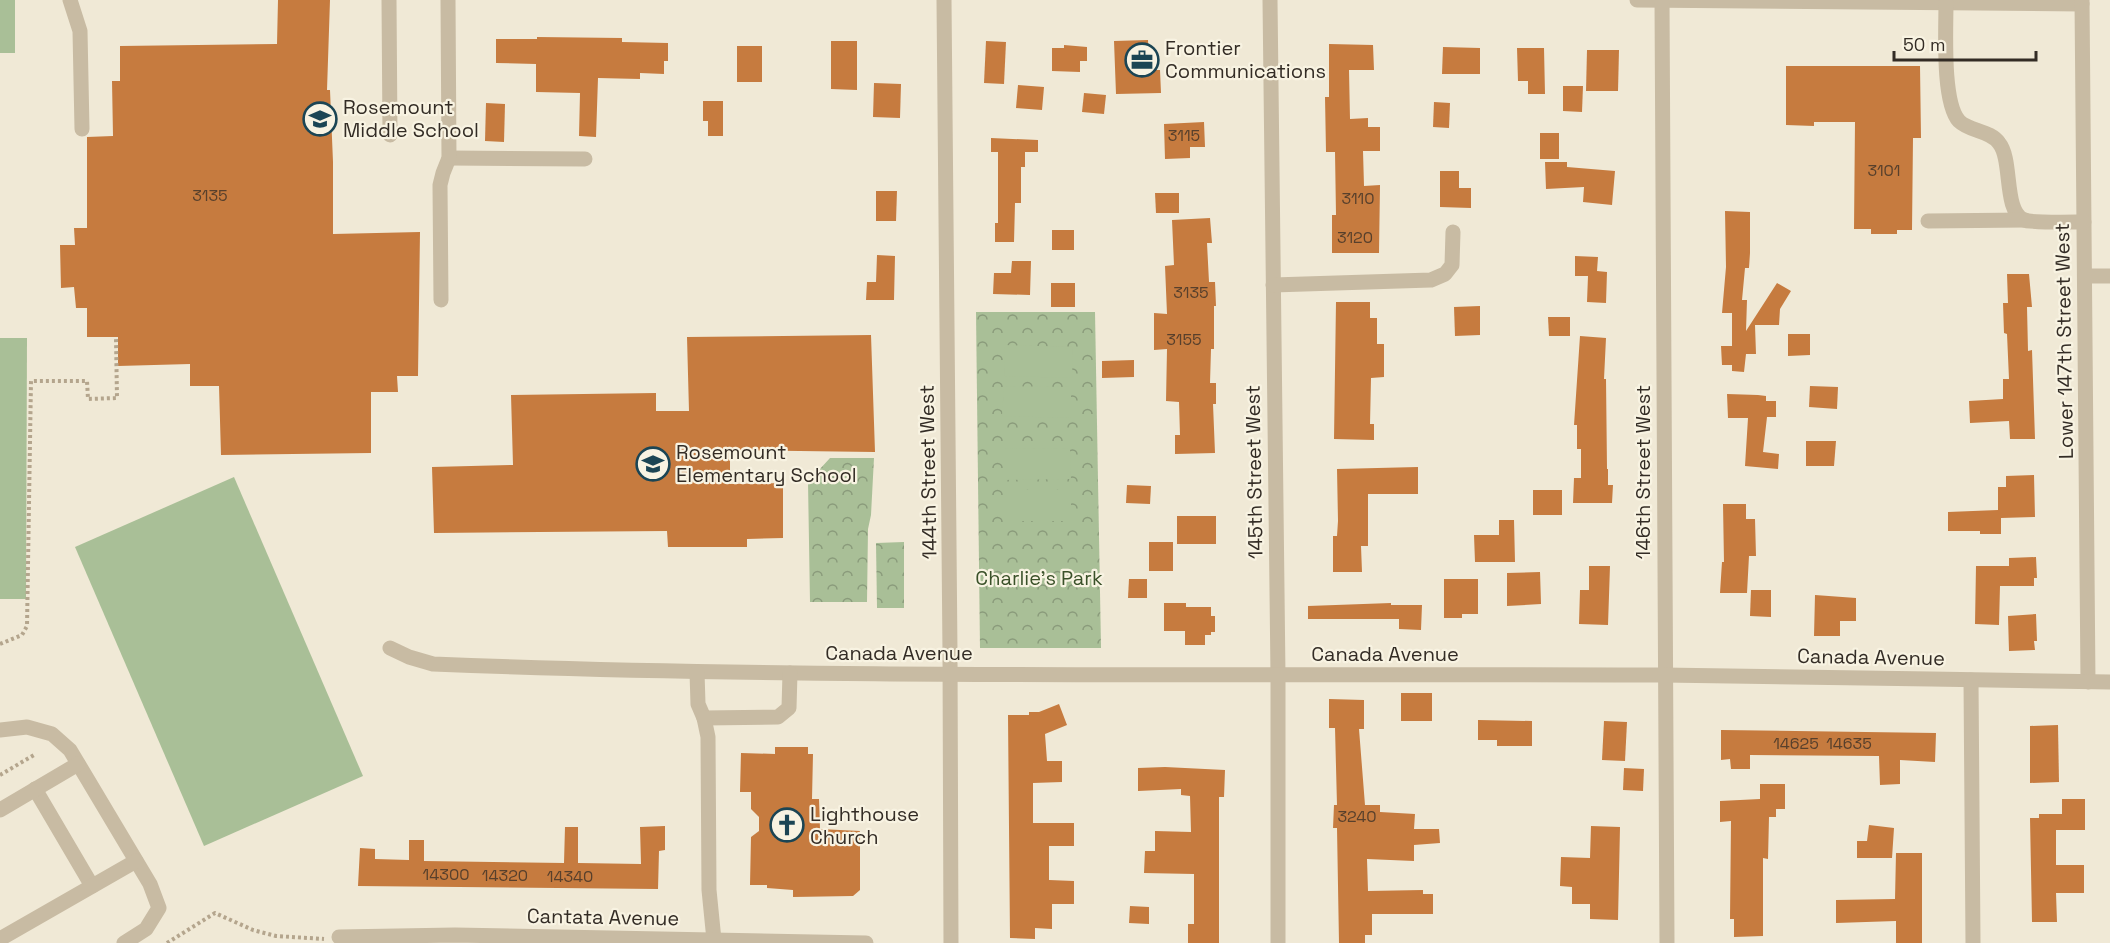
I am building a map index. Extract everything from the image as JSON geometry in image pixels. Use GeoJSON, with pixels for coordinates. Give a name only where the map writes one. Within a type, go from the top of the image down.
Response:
{"type":"FeatureCollection","features":[{"type":"Feature","properties":{"kind":"street"},"geometry":{"type":"LineString","coordinates":[[70,0],[80,31],[82,129]]}},
{"type":"Feature","properties":{"kind":"street"},"geometry":{"type":"LineString","coordinates":[[389,0],[390,135]]}},
{"type":"Feature","properties":{"kind":"street"},"geometry":{"type":"LineString","coordinates":[[441,300],[440,185],[442,173],[450,158],[448,0]]}},
{"type":"Feature","properties":{"kind":"street","name":"144th Street West"},"geometry":{"type":"LineString","coordinates":[[944,0],[951,943]]}},
{"type":"Feature","properties":{"kind":"street","name":"145th Street West"},"geometry":{"type":"LineString","coordinates":[[1270,0],[1278,675],[1278,943]]}},
{"type":"Feature","properties":{"kind":"street"},"geometry":{"type":"LineString","coordinates":[[1637,0],[2082,2]]}},
{"type":"Feature","properties":{"kind":"street","name":"146th Street West"},"geometry":{"type":"LineString","coordinates":[[1662,0],[1667,943]]}},
{"type":"Feature","properties":{"kind":"street","name":"Lower 147th Street West"},"geometry":{"type":"LineString","coordinates":[[2082,2],[2088,682]]}},
{"type":"Feature","properties":{"kind":"street"},"geometry":{"type":"LineString","coordinates":[[1946,3],[1948,83],[1953,110],[1957,119],[1964,125],[1992,136],[2000,143],[2007,165],[2011,197],[2017,214],[2025,220]]}},
{"type":"Feature","properties":{"kind":"street"},"geometry":{"type":"LineString","coordinates":[[450,158],[585,159]]}},
{"type":"Feature","properties":{"kind":"street"},"geometry":{"type":"LineString","coordinates":[[1928,221],[2084,222]]}},
{"type":"Feature","properties":{"kind":"street"},"geometry":{"type":"LineString","coordinates":[[1273,285],[1431,280],[1445,274],[1452,265],[1453,232]]}},
{"type":"Feature","properties":{"kind":"street"},"geometry":{"type":"LineString","coordinates":[[2085,276],[2110,276]]}},
{"type":"Feature","properties":{"kind":"street","name":"Canada Avenue"},"geometry":{"type":"LineString","coordinates":[[390,648],[409,657],[433,664],[697,672],[1665,675],[2110,682]]}},
{"type":"Feature","properties":{"kind":"street"},"geometry":{"type":"LineString","coordinates":[[697,672],[698,704],[708,737],[709,890],[706,941]]}},
{"type":"Feature","properties":{"kind":"street"},"geometry":{"type":"LineString","coordinates":[[704,718],[778,717],[789,708],[790,673]]}},
{"type":"Feature","properties":{"kind":"street"},"geometry":{"type":"LineString","coordinates":[[1971,680],[1973,943]]}},
{"type":"Feature","properties":{"kind":"street"},"geometry":{"type":"LineString","coordinates":[[0,730],[27,727],[52,734],[70,750],[150,884],[159,908],[146,929],[124,943]]}},
{"type":"Feature","properties":{"kind":"street"},"geometry":{"type":"LineString","coordinates":[[0,810],[78,764]]}},
{"type":"Feature","properties":{"kind":"street"},"geometry":{"type":"LineString","coordinates":[[35,789],[92,886]]}},
{"type":"Feature","properties":{"kind":"street"},"geometry":{"type":"LineString","coordinates":[[0,939],[136,861]]}},
{"type":"Feature","properties":{"kind":"street","name":"Cantata Avenue"},"geometry":{"type":"LineString","coordinates":[[339,937],[866,943]]}},
{"type":"Feature","properties":{"kind":"path"},"geometry":{"type":"LineString","coordinates":[[0,644],[22,635],[27,626],[32,381],[87,381],[88,399],[117,398],[116,338]]}},
{"type":"Feature","properties":{"kind":"path"},"geometry":{"type":"LineString","coordinates":[[0,775],[34,755]]}},
{"type":"Feature","properties":{"kind":"path"},"geometry":{"type":"LineString","coordinates":[[167,943],[215,913],[246,927],[276,936],[331,939],[339,937]]}},
{"type":"Feature","properties":{"kind":"green space"},"geometry":{"type":"Polygon","coordinates":[[[0,0],[15,0],[15,53],[0,53],[0,0]]]}},
{"type":"Feature","properties":{"kind":"green space","name":"Charlie's Park"},"geometry":{"type":"Polygon","coordinates":[[[976,312],[1095,312],[1101,648],[980,648],[976,312]]]}},
{"type":"Feature","properties":{"kind":"green space"},"geometry":{"type":"Polygon","coordinates":[[[0,338],[27,338],[26,599],[0,599],[0,338]]]}},
{"type":"Feature","properties":{"kind":"green space"},"geometry":{"type":"Polygon","coordinates":[[[1005,345],[1073,347],[1072,378],[1004,376],[1005,345]]]}},
{"type":"Feature","properties":{"kind":"green space"},"geometry":{"type":"Polygon","coordinates":[[[1004,386],[1071,387],[1071,418],[1002,416],[1004,386]]]}},
{"type":"Feature","properties":{"kind":"green space"},"geometry":{"type":"Polygon","coordinates":[[[1070,448],[1071,479],[1003,480],[1003,449],[1070,448]]]}},
{"type":"Feature","properties":{"kind":"green space"},"geometry":{"type":"Polygon","coordinates":[[[830,458],[874,458],[871,515],[868,529],[867,602],[810,602],[808,482],[830,458]]]}},
{"type":"Feature","properties":{"kind":"green space"},"geometry":{"type":"Polygon","coordinates":[[[234,477],[363,776],[204,846],[75,547],[234,477]]]}},
{"type":"Feature","properties":{"kind":"green space"},"geometry":{"type":"Polygon","coordinates":[[[1004,490],[1071,490],[1071,521],[1004,521],[1004,490]]]}},
{"type":"Feature","properties":{"kind":"green space"},"geometry":{"type":"Polygon","coordinates":[[[904,542],[904,608],[877,608],[876,543],[904,542]]]}},
{"type":"Feature","properties":{"kind":"building","name":"Rosemount Middle School"},"geometry":{"type":"Polygon","coordinates":[[[278,0],[330,0],[327,90],[330,90],[333,162],[333,234],[420,232],[418,376],[397,376],[398,392],[371,392],[371,453],[221,455],[219,386],[190,386],[190,364],[118,366],[118,337],[87,337],[87,308],[76,308],[74,287],[61,288],[60,245],[75,245],[74,228],[87,228],[87,137],[113,136],[112,81],[120,81],[120,46],[277,44],[278,0]]]}},
{"type":"Feature","properties":{"kind":"building"},"geometry":{"type":"Polygon","coordinates":[[[537,37],[622,38],[622,42],[668,43],[668,61],[664,61],[664,74],[640,73],[640,79],[598,78],[596,137],[579,136],[580,93],[536,92],[536,64],[496,63],[496,39],[537,39],[537,37]]]}},
{"type":"Feature","properties":{"kind":"building"},"geometry":{"type":"Polygon","coordinates":[[[1148,40],[1149,70],[1160,70],[1161,93],[1116,94],[1114,41],[1148,40]]]}},
{"type":"Feature","properties":{"kind":"building"},"geometry":{"type":"Polygon","coordinates":[[[831,41],[857,41],[857,90],[831,89],[831,41]]]}},
{"type":"Feature","properties":{"kind":"building"},"geometry":{"type":"Polygon","coordinates":[[[986,41],[1006,42],[1004,84],[984,83],[986,41]]]}},
{"type":"Feature","properties":{"kind":"building"},"geometry":{"type":"Polygon","coordinates":[[[1329,44],[1373,45],[1374,70],[1349,70],[1350,119],[1368,118],[1368,127],[1380,127],[1380,151],[1363,151],[1364,186],[1380,185],[1379,253],[1332,253],[1332,215],[1336,215],[1335,152],[1326,152],[1325,97],[1329,97],[1329,44]]]}},
{"type":"Feature","properties":{"kind":"building"},"geometry":{"type":"Polygon","coordinates":[[[1064,45],[1087,47],[1087,61],[1080,61],[1080,72],[1052,71],[1052,48],[1064,48],[1064,45]]]}},
{"type":"Feature","properties":{"kind":"building"},"geometry":{"type":"Polygon","coordinates":[[[737,46],[762,46],[762,82],[737,82],[737,46]]]}},
{"type":"Feature","properties":{"kind":"building"},"geometry":{"type":"Polygon","coordinates":[[[1443,47],[1480,48],[1480,74],[1442,74],[1443,47]]]}},
{"type":"Feature","properties":{"kind":"building"},"geometry":{"type":"Polygon","coordinates":[[[1517,48],[1544,48],[1545,94],[1528,94],[1528,81],[1518,81],[1517,48]]]}},
{"type":"Feature","properties":{"kind":"building"},"geometry":{"type":"Polygon","coordinates":[[[1587,50],[1619,50],[1618,91],[1586,91],[1587,50]]]}},
{"type":"Feature","properties":{"kind":"building"},"geometry":{"type":"Polygon","coordinates":[[[1786,66],[1920,66],[1921,138],[1913,138],[1912,230],[1897,230],[1897,234],[1871,234],[1871,229],[1854,229],[1855,122],[1814,122],[1814,126],[1786,125],[1786,66]]]}},
{"type":"Feature","properties":{"kind":"building"},"geometry":{"type":"Polygon","coordinates":[[[874,83],[901,84],[900,118],[873,117],[874,83]]]}},
{"type":"Feature","properties":{"kind":"building"},"geometry":{"type":"Polygon","coordinates":[[[1018,85],[1044,87],[1042,110],[1016,108],[1018,85]]]}},
{"type":"Feature","properties":{"kind":"building"},"geometry":{"type":"Polygon","coordinates":[[[1563,86],[1583,86],[1582,112],[1563,111],[1563,86]]]}},
{"type":"Feature","properties":{"kind":"building"},"geometry":{"type":"Polygon","coordinates":[[[1084,93],[1106,95],[1104,114],[1082,112],[1084,93]]]}},
{"type":"Feature","properties":{"kind":"building"},"geometry":{"type":"Polygon","coordinates":[[[703,101],[723,101],[723,136],[708,136],[708,121],[703,121],[703,101]]]}},
{"type":"Feature","properties":{"kind":"building"},"geometry":{"type":"Polygon","coordinates":[[[1434,102],[1450,103],[1449,128],[1433,127],[1434,102]]]}},
{"type":"Feature","properties":{"kind":"building"},"geometry":{"type":"Polygon","coordinates":[[[486,103],[505,104],[504,142],[485,141],[486,103]]]}},
{"type":"Feature","properties":{"kind":"building"},"geometry":{"type":"Polygon","coordinates":[[[1204,122],[1205,147],[1190,147],[1190,158],[1165,159],[1164,124],[1204,122]]]}},
{"type":"Feature","properties":{"kind":"building"},"geometry":{"type":"Polygon","coordinates":[[[1540,133],[1559,133],[1559,159],[1540,159],[1540,133]]]}},
{"type":"Feature","properties":{"kind":"building"},"geometry":{"type":"Polygon","coordinates":[[[991,138],[1038,140],[1038,152],[1025,152],[1025,167],[1021,167],[1021,203],[1015,203],[1014,242],[995,242],[995,223],[998,223],[998,152],[991,152],[991,138]]]}},
{"type":"Feature","properties":{"kind":"building"},"geometry":{"type":"Polygon","coordinates":[[[1545,162],[1567,162],[1567,167],[1615,171],[1612,205],[1583,202],[1584,187],[1546,189],[1545,162]]]}},
{"type":"Feature","properties":{"kind":"building"},"geometry":{"type":"Polygon","coordinates":[[[1440,171],[1459,171],[1459,188],[1471,188],[1471,208],[1440,207],[1440,171]]]}},
{"type":"Feature","properties":{"kind":"building"},"geometry":{"type":"Polygon","coordinates":[[[876,191],[897,191],[896,221],[876,221],[876,191]]]}},
{"type":"Feature","properties":{"kind":"building"},"geometry":{"type":"Polygon","coordinates":[[[1155,193],[1179,193],[1179,213],[1156,213],[1155,193]]]}},
{"type":"Feature","properties":{"kind":"building"},"geometry":{"type":"Polygon","coordinates":[[[1725,211],[1750,212],[1749,268],[1745,268],[1742,300],[1747,300],[1746,331],[1777,283],[1791,291],[1780,309],[1779,325],[1755,325],[1756,354],[1746,354],[1744,372],[1732,371],[1732,365],[1722,365],[1721,346],[1732,346],[1732,313],[1722,313],[1726,267],[1725,211]]]}},
{"type":"Feature","properties":{"kind":"building"},"geometry":{"type":"Polygon","coordinates":[[[1210,218],[1212,243],[1207,243],[1209,282],[1215,282],[1216,306],[1214,306],[1214,349],[1211,349],[1210,383],[1216,383],[1216,404],[1213,404],[1215,453],[1175,454],[1175,435],[1180,435],[1179,402],[1166,401],[1167,349],[1154,350],[1154,313],[1167,314],[1165,266],[1174,265],[1172,220],[1210,218]]]}},
{"type":"Feature","properties":{"kind":"building"},"geometry":{"type":"Polygon","coordinates":[[[1052,230],[1074,230],[1074,250],[1052,250],[1052,230]]]}},
{"type":"Feature","properties":{"kind":"building"},"geometry":{"type":"Polygon","coordinates":[[[877,255],[895,256],[894,300],[866,300],[867,282],[876,282],[877,255]]]}},
{"type":"Feature","properties":{"kind":"building"},"geometry":{"type":"Polygon","coordinates":[[[1575,256],[1598,257],[1597,271],[1607,272],[1606,303],[1587,302],[1588,276],[1575,276],[1575,256]]]}},
{"type":"Feature","properties":{"kind":"building"},"geometry":{"type":"Polygon","coordinates":[[[1012,261],[1031,261],[1030,295],[993,294],[994,273],[1011,273],[1012,261]]]}},
{"type":"Feature","properties":{"kind":"building"},"geometry":{"type":"Polygon","coordinates":[[[2007,274],[2029,274],[2032,307],[2027,307],[2028,351],[2032,350],[2035,439],[2010,439],[2009,421],[1970,423],[1969,401],[2003,399],[2003,379],[2009,379],[2003,303],[2008,303],[2007,274]]]}},
{"type":"Feature","properties":{"kind":"building"},"geometry":{"type":"Polygon","coordinates":[[[1051,283],[1075,283],[1075,307],[1051,307],[1051,283]]]}},
{"type":"Feature","properties":{"kind":"building"},"geometry":{"type":"Polygon","coordinates":[[[1336,302],[1370,302],[1370,318],[1377,318],[1377,344],[1384,344],[1384,377],[1371,378],[1370,424],[1374,424],[1374,440],[1334,439],[1336,302]]]}},
{"type":"Feature","properties":{"kind":"building"},"geometry":{"type":"Polygon","coordinates":[[[1480,306],[1480,335],[1455,336],[1454,307],[1480,306]]]}},
{"type":"Feature","properties":{"kind":"building"},"geometry":{"type":"Polygon","coordinates":[[[1548,317],[1570,317],[1570,336],[1549,336],[1548,317]]]}},
{"type":"Feature","properties":{"kind":"building"},"geometry":{"type":"Polygon","coordinates":[[[1788,334],[1810,334],[1810,355],[1788,356],[1788,334]]]}},
{"type":"Feature","properties":{"kind":"building","name":"Rosemount Elementary School"},"geometry":{"type":"Polygon","coordinates":[[[871,335],[875,452],[730,450],[730,484],[783,483],[783,538],[747,539],[747,547],[668,547],[667,531],[434,533],[432,467],[513,465],[511,395],[656,393],[656,411],[689,411],[687,337],[871,335]]]}},
{"type":"Feature","properties":{"kind":"building"},"geometry":{"type":"Polygon","coordinates":[[[1580,336],[1606,338],[1604,379],[1606,379],[1607,469],[1608,485],[1613,485],[1612,503],[1573,503],[1574,478],[1581,478],[1581,449],[1577,449],[1577,425],[1574,425],[1580,336]]]}},
{"type":"Feature","properties":{"kind":"building"},"geometry":{"type":"Polygon","coordinates":[[[1134,360],[1134,377],[1102,378],[1102,361],[1134,360]]]}},
{"type":"Feature","properties":{"kind":"building"},"geometry":{"type":"Polygon","coordinates":[[[1810,386],[1838,387],[1837,409],[1809,407],[1810,386]]]}},
{"type":"Feature","properties":{"kind":"building"},"geometry":{"type":"Polygon","coordinates":[[[1727,394],[1766,396],[1766,401],[1776,401],[1776,417],[1767,417],[1763,452],[1779,454],[1778,469],[1745,466],[1748,418],[1728,418],[1727,394]]]}},
{"type":"Feature","properties":{"kind":"building"},"geometry":{"type":"Polygon","coordinates":[[[1806,441],[1836,441],[1834,466],[1806,466],[1806,441]]]}},
{"type":"Feature","properties":{"kind":"building"},"geometry":{"type":"Polygon","coordinates":[[[1418,467],[1418,494],[1368,494],[1368,546],[1361,546],[1362,572],[1333,572],[1333,536],[1337,536],[1338,521],[1337,469],[1418,467]]]}},
{"type":"Feature","properties":{"kind":"building"},"geometry":{"type":"Polygon","coordinates":[[[2034,475],[2035,517],[2001,518],[2001,534],[1980,534],[1980,531],[1948,531],[1948,512],[1998,510],[1998,487],[2006,487],[2006,476],[2034,475]]]}},
{"type":"Feature","properties":{"kind":"building"},"geometry":{"type":"Polygon","coordinates":[[[1127,485],[1151,486],[1150,504],[1126,503],[1127,485]]]}},
{"type":"Feature","properties":{"kind":"building"},"geometry":{"type":"Polygon","coordinates":[[[1533,490],[1562,490],[1562,515],[1533,515],[1533,490]]]}},
{"type":"Feature","properties":{"kind":"building"},"geometry":{"type":"Polygon","coordinates":[[[1723,504],[1746,504],[1746,519],[1755,519],[1756,556],[1749,556],[1747,593],[1720,593],[1722,562],[1724,562],[1723,504]]]}},
{"type":"Feature","properties":{"kind":"building"},"geometry":{"type":"Polygon","coordinates":[[[1177,516],[1216,516],[1216,544],[1177,544],[1177,516]]]}},
{"type":"Feature","properties":{"kind":"building"},"geometry":{"type":"Polygon","coordinates":[[[1499,520],[1514,520],[1515,562],[1475,562],[1474,535],[1499,535],[1499,520]]]}},
{"type":"Feature","properties":{"kind":"building"},"geometry":{"type":"Polygon","coordinates":[[[1149,542],[1173,542],[1173,571],[1149,571],[1149,542]]]}},
{"type":"Feature","properties":{"kind":"building"},"geometry":{"type":"Polygon","coordinates":[[[2036,557],[2037,578],[2034,578],[2034,586],[2000,586],[1999,625],[1975,624],[1976,566],[2009,566],[2009,558],[2036,557]]]}},
{"type":"Feature","properties":{"kind":"building"},"geometry":{"type":"Polygon","coordinates":[[[1589,566],[1610,566],[1608,625],[1579,624],[1580,590],[1589,590],[1589,566]]]}},
{"type":"Feature","properties":{"kind":"building"},"geometry":{"type":"Polygon","coordinates":[[[1540,572],[1541,604],[1507,606],[1507,573],[1540,572]]]}},
{"type":"Feature","properties":{"kind":"building"},"geometry":{"type":"Polygon","coordinates":[[[1129,579],[1147,579],[1147,598],[1128,598],[1129,579]]]}},
{"type":"Feature","properties":{"kind":"building"},"geometry":{"type":"Polygon","coordinates":[[[1444,579],[1478,579],[1478,614],[1462,614],[1462,618],[1444,618],[1444,579]]]}},
{"type":"Feature","properties":{"kind":"building"},"geometry":{"type":"Polygon","coordinates":[[[1751,590],[1771,590],[1771,617],[1750,616],[1751,590]]]}},
{"type":"Feature","properties":{"kind":"building"},"geometry":{"type":"Polygon","coordinates":[[[1815,595],[1856,598],[1856,621],[1840,621],[1840,636],[1814,636],[1815,595]]]}},
{"type":"Feature","properties":{"kind":"building"},"geometry":{"type":"Polygon","coordinates":[[[1164,603],[1186,603],[1186,607],[1211,607],[1211,616],[1215,616],[1215,632],[1205,635],[1205,645],[1185,645],[1185,631],[1164,631],[1164,603]]]}},
{"type":"Feature","properties":{"kind":"building"},"geometry":{"type":"Polygon","coordinates":[[[1391,603],[1391,605],[1422,605],[1421,630],[1399,629],[1399,619],[1308,619],[1308,606],[1391,603]]]}},
{"type":"Feature","properties":{"kind":"building"},"geometry":{"type":"Polygon","coordinates":[[[2036,614],[2035,650],[2009,651],[2008,616],[2036,614]]]}},
{"type":"Feature","properties":{"kind":"building"},"geometry":{"type":"Polygon","coordinates":[[[1401,693],[1432,693],[1432,721],[1401,721],[1401,693]]]}},
{"type":"Feature","properties":{"kind":"building"},"geometry":{"type":"Polygon","coordinates":[[[1329,699],[1364,700],[1364,729],[1359,729],[1365,805],[1380,805],[1380,812],[1415,814],[1414,829],[1439,829],[1440,843],[1414,845],[1414,861],[1367,859],[1368,891],[1423,890],[1423,894],[1433,894],[1433,914],[1372,914],[1372,935],[1365,935],[1365,943],[1339,943],[1337,828],[1333,828],[1334,805],[1337,805],[1335,728],[1329,728],[1329,699]]]}},
{"type":"Feature","properties":{"kind":"building"},"geometry":{"type":"Polygon","coordinates":[[[1059,704],[1067,725],[1045,734],[1047,761],[1062,761],[1062,782],[1033,783],[1033,823],[1074,823],[1074,846],[1049,846],[1049,880],[1074,881],[1074,904],[1052,904],[1052,929],[1035,928],[1035,939],[1010,938],[1008,715],[1029,715],[1029,712],[1039,712],[1059,704]]]}},
{"type":"Feature","properties":{"kind":"building"},"geometry":{"type":"Polygon","coordinates":[[[1478,720],[1532,721],[1532,746],[1497,746],[1497,740],[1478,740],[1478,720]]]}},
{"type":"Feature","properties":{"kind":"building"},"geometry":{"type":"Polygon","coordinates":[[[1604,721],[1627,722],[1625,761],[1602,760],[1604,721]]]}},
{"type":"Feature","properties":{"kind":"building"},"geometry":{"type":"Polygon","coordinates":[[[2058,725],[2059,782],[2030,783],[2030,726],[2058,725]]]}},
{"type":"Feature","properties":{"kind":"building"},"geometry":{"type":"Polygon","coordinates":[[[1721,730],[1936,733],[1935,762],[1900,760],[1900,784],[1880,785],[1879,756],[1750,755],[1750,769],[1731,769],[1730,759],[1721,760],[1721,730]]]}},
{"type":"Feature","properties":{"kind":"building","name":"Lighthouse Church"},"geometry":{"type":"Polygon","coordinates":[[[775,747],[808,747],[808,754],[813,754],[812,799],[819,799],[820,829],[860,831],[860,890],[853,896],[793,897],[793,890],[767,888],[767,885],[750,885],[751,837],[759,831],[759,817],[751,809],[751,792],[740,792],[741,753],[775,754],[775,747]]]}},
{"type":"Feature","properties":{"kind":"building"},"geometry":{"type":"Polygon","coordinates":[[[1138,768],[1225,770],[1224,797],[1219,797],[1219,943],[1188,943],[1188,924],[1194,924],[1194,874],[1144,873],[1145,851],[1155,851],[1155,831],[1191,832],[1190,796],[1181,795],[1181,789],[1138,791],[1138,768]]]}},
{"type":"Feature","properties":{"kind":"building"},"geometry":{"type":"Polygon","coordinates":[[[1624,768],[1644,769],[1643,791],[1623,790],[1624,768]]]}},
{"type":"Feature","properties":{"kind":"building"},"geometry":{"type":"Polygon","coordinates":[[[1760,784],[1785,784],[1785,809],[1776,809],[1776,817],[1769,817],[1768,859],[1763,858],[1763,936],[1734,937],[1734,919],[1730,919],[1731,821],[1720,822],[1720,801],[1760,799],[1760,784]]]}},
{"type":"Feature","properties":{"kind":"building"},"geometry":{"type":"Polygon","coordinates":[[[2062,799],[2085,799],[2085,830],[2056,830],[2056,865],[2084,865],[2084,893],[2056,893],[2057,922],[2032,922],[2030,818],[2039,818],[2039,814],[2062,814],[2062,799]]]}},
{"type":"Feature","properties":{"kind":"building"},"geometry":{"type":"Polygon","coordinates":[[[1869,825],[1894,828],[1892,858],[1857,858],[1857,841],[1867,841],[1869,825]]]}},
{"type":"Feature","properties":{"kind":"building"},"geometry":{"type":"Polygon","coordinates":[[[665,826],[665,850],[659,851],[658,889],[358,886],[360,848],[375,849],[375,859],[409,860],[409,840],[424,840],[424,861],[564,863],[565,827],[578,827],[578,863],[641,864],[640,827],[665,826]]]}},
{"type":"Feature","properties":{"kind":"building"},"geometry":{"type":"Polygon","coordinates":[[[1591,826],[1620,827],[1618,920],[1590,919],[1590,904],[1572,904],[1572,887],[1560,886],[1561,857],[1590,858],[1591,826]]]}},
{"type":"Feature","properties":{"kind":"building"},"geometry":{"type":"Polygon","coordinates":[[[1896,853],[1922,853],[1922,943],[1896,943],[1896,921],[1836,923],[1836,900],[1895,899],[1896,853]]]}},
{"type":"Feature","properties":{"kind":"building"},"geometry":{"type":"Polygon","coordinates":[[[1130,906],[1149,907],[1149,924],[1129,923],[1130,906]]]}},
{"type":"Feature","properties":{"kind":"place","name":"Frontier Communications"},"geometry":{"type":"Point","coordinates":[1142,60]}},
{"type":"Feature","properties":{"kind":"place","name":"Rosemount Middle School"},"geometry":{"type":"Point","coordinates":[320,119]}},
{"type":"Feature","properties":{"kind":"place","name":"Rosemount Elementary School"},"geometry":{"type":"Point","coordinates":[653,464]}},
{"type":"Feature","properties":{"kind":"place","name":"Lighthouse Church"},"geometry":{"type":"Point","coordinates":[787,825]}}]}
